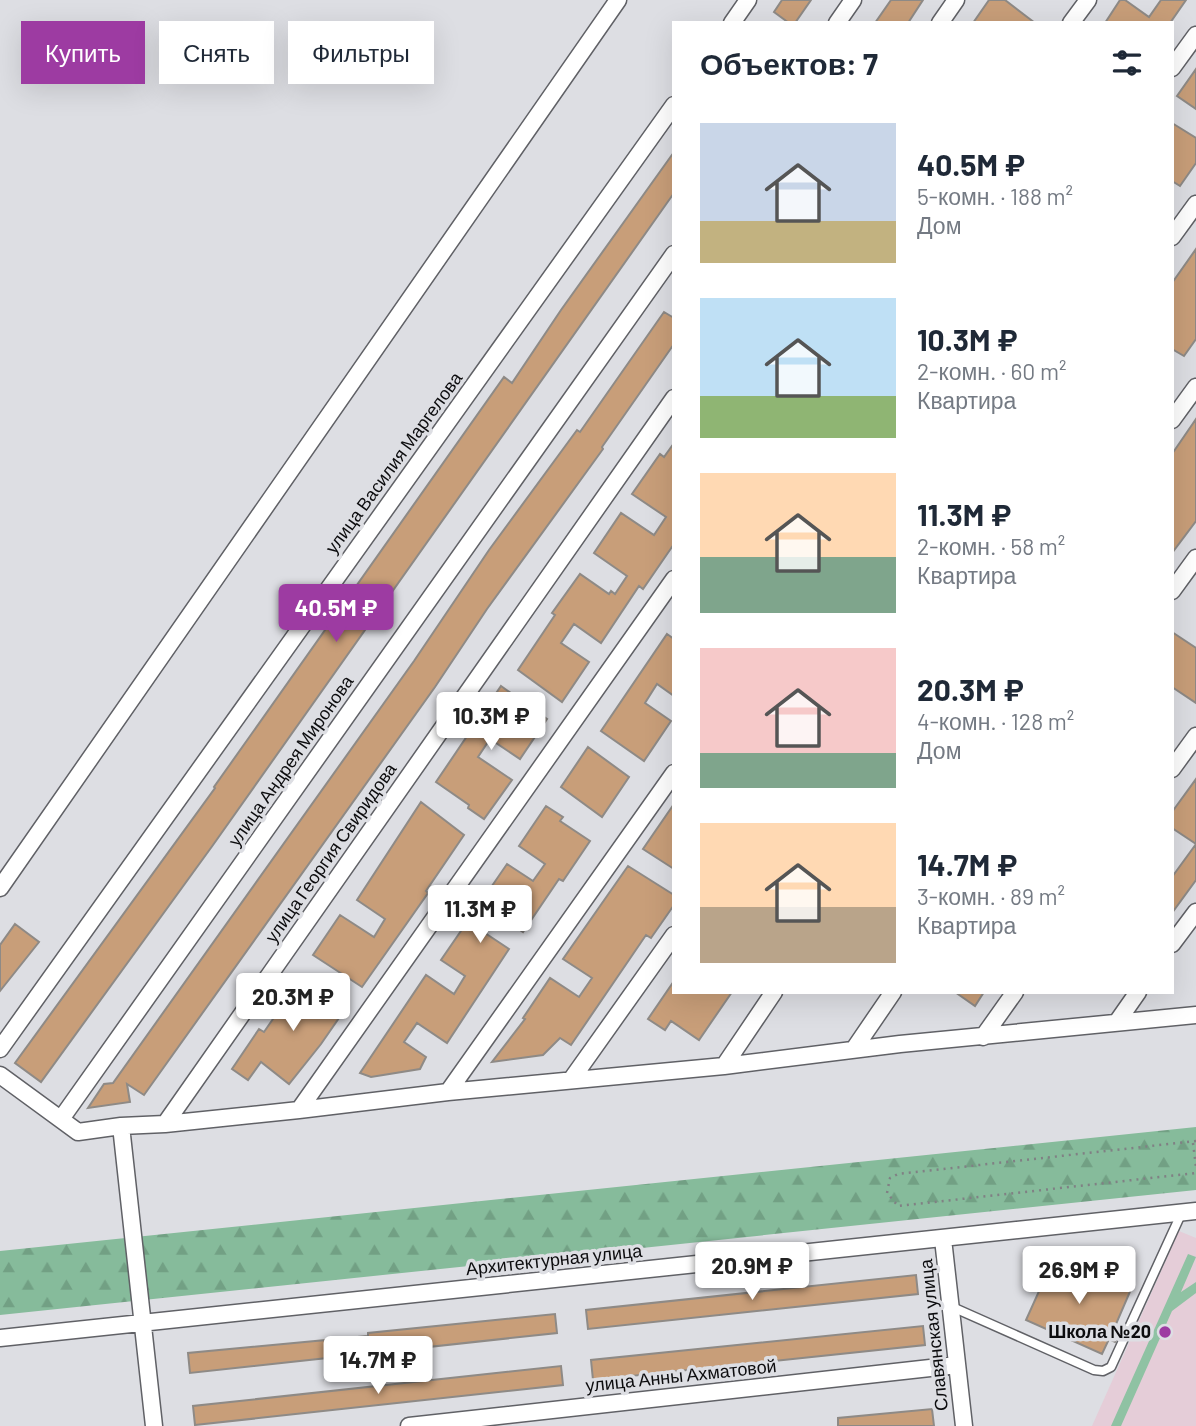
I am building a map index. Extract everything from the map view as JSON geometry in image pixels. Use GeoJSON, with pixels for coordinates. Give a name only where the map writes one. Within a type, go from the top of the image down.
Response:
{"type":"FeatureCollection","features":[{"type":"Feature","properties":{"kind":"street"},"geometry":{"type":"LineString","coordinates":[[0,888],[618,0]]}},
{"type":"Feature","properties":{"kind":"street"},"geometry":{"type":"LineString","coordinates":[[733,21],[748,0]]}},
{"type":"Feature","properties":{"kind":"street"},"geometry":{"type":"LineString","coordinates":[[838,21],[853,0]]}},
{"type":"Feature","properties":{"kind":"street"},"geometry":{"type":"LineString","coordinates":[[941,21],[956,0]]}},
{"type":"Feature","properties":{"kind":"street"},"geometry":{"type":"LineString","coordinates":[[1072,21],[1088,0]]}},
{"type":"Feature","properties":{"kind":"street"},"geometry":{"type":"LineString","coordinates":[[1174,65],[1196,35]]}},
{"type":"Feature","properties":{"kind":"street","name":"улица Василия Маргелова"},"geometry":{"type":"LineString","coordinates":[[0,1049],[672,108]]}},
{"type":"Feature","properties":{"kind":"street"},"geometry":{"type":"LineString","coordinates":[[1174,234],[1196,204]]}},
{"type":"Feature","properties":{"kind":"street","name":"улица Андрея Миронова"},"geometry":{"type":"LineString","coordinates":[[61,1119],[672,257]]}},
{"type":"Feature","properties":{"kind":"street"},"geometry":{"type":"LineString","coordinates":[[1174,417],[1196,387]]}},
{"type":"Feature","properties":{"kind":"street","name":"улица Георгия Свиридова"},"geometry":{"type":"LineString","coordinates":[[165,1124],[672,401]]}},
{"type":"Feature","properties":{"kind":"street"},"geometry":{"type":"LineString","coordinates":[[1174,588],[1196,558]]}},
{"type":"Feature","properties":{"kind":"street"},"geometry":{"type":"LineString","coordinates":[[299,1110],[672,582]]}},
{"type":"Feature","properties":{"kind":"street"},"geometry":{"type":"LineString","coordinates":[[1174,766],[1196,736]]}},
{"type":"Feature","properties":{"kind":"street"},"geometry":{"type":"LineString","coordinates":[[448,1092],[672,776]]}},
{"type":"Feature","properties":{"kind":"street"},"geometry":{"type":"LineString","coordinates":[[0,858],[14,868]]}},
{"type":"Feature","properties":{"kind":"street"},"geometry":{"type":"LineString","coordinates":[[1174,941],[1196,912]]}},
{"type":"Feature","properties":{"kind":"street"},"geometry":{"type":"LineString","coordinates":[[571,1080],[672,938]]}},
{"type":"Feature","properties":{"kind":"street"},"geometry":{"type":"LineString","coordinates":[[724,1066],[773,994]]}},
{"type":"Feature","properties":{"kind":"street"},"geometry":{"type":"LineString","coordinates":[[853,1049],[892,994]]}},
{"type":"Feature","properties":{"kind":"street"},"geometry":{"type":"LineString","coordinates":[[983,1037],[1013,994]]}},
{"type":"Feature","properties":{"kind":"street"},"geometry":{"type":"LineString","coordinates":[[1117,1022],[1137,994]]}},
{"type":"Feature","properties":{"kind":"street"},"geometry":{"type":"LineString","coordinates":[[0,1075],[78,1132],[1196,1015]]}},
{"type":"Feature","properties":{"kind":"street"},"geometry":{"type":"LineString","coordinates":[[121,1126],[154,1426]]}},
{"type":"Feature","properties":{"kind":"street","name":"Архитектурная улица"},"geometry":{"type":"LineString","coordinates":[[0,1338],[1189,1212]]}},
{"type":"Feature","properties":{"kind":"street","name":"Славянская улица"},"geometry":{"type":"LineString","coordinates":[[943,1239],[964,1426]]}},
{"type":"Feature","properties":{"kind":"street","name":"улица Анны Ахматовой"},"geometry":{"type":"LineString","coordinates":[[409,1426],[957,1365]]}},
{"type":"Feature","properties":{"kind":"lane"},"geometry":{"type":"LineString","coordinates":[[950,1306],[1094,1370],[1103,1371],[1111,1367],[1189,1212]]}},
{"type":"Feature","properties":{"kind":"path"},"geometry":{"type":"LineString","coordinates":[[1196,1167],[1194,1141],[898,1174],[890,1178],[887,1193],[898,1206],[1196,1172]]}},
{"type":"Feature","properties":{"kind":"shaded area","name":"Школа №20"},"geometry":{"type":"Polygon","coordinates":[[[1179,1231],[1196,1238],[1196,1426],[1092,1426],[1179,1231]]]}},
{"type":"Feature","properties":{"kind":"green space"},"geometry":{"type":"Polygon","coordinates":[[[1196,1127],[1196,1190],[0,1315],[0,1251],[1196,1127]]]}},
{"type":"Feature","properties":{"kind":"green space"},"geometry":{"type":"Polygon","coordinates":[[[1188,1254],[1196,1257],[1181,1292],[1196,1282],[1196,1293],[1172,1311],[1121,1426],[1111,1426],[1188,1254]]]}},
{"type":"Feature","properties":{"kind":"building"},"geometry":{"type":"Polygon","coordinates":[[[782,0],[811,0],[796,21],[786,21],[774,12],[782,0]]]}},
{"type":"Feature","properties":{"kind":"building"},"geometry":{"type":"Polygon","coordinates":[[[891,0],[923,0],[909,21],[876,21],[891,0]]]}},
{"type":"Feature","properties":{"kind":"building"},"geometry":{"type":"Polygon","coordinates":[[[989,0],[1005,0],[1032,21],[974,21],[989,0]]]}},
{"type":"Feature","properties":{"kind":"building"},"geometry":{"type":"Polygon","coordinates":[[[1120,0],[1125,0],[1149,17],[1161,0],[1186,0],[1171,21],[1106,21],[1120,0]]]}},
{"type":"Feature","properties":{"kind":"building"},"geometry":{"type":"Polygon","coordinates":[[[1196,69],[1196,109],[1177,96],[1196,69]]]}},
{"type":"Feature","properties":{"kind":"building"},"geometry":{"type":"Polygon","coordinates":[[[1174,124],[1196,138],[1196,163],[1180,186],[1174,182],[1174,124]]]}},
{"type":"Feature","properties":{"kind":"building"},"geometry":{"type":"Polygon","coordinates":[[[672,155],[672,196],[213,845],[41,1082],[15,1063],[215,788],[504,377],[512,383],[672,155]]]}},
{"type":"Feature","properties":{"kind":"building"},"geometry":{"type":"Polygon","coordinates":[[[1196,249],[1196,339],[1184,356],[1174,350],[1174,280],[1196,249]]]}},
{"type":"Feature","properties":{"kind":"building"},"geometry":{"type":"Polygon","coordinates":[[[664,312],[672,317],[672,347],[603,449],[144,1095],[127,1084],[130,1102],[88,1108],[104,1084],[113,1083],[414,661],[489,550],[577,430],[580,432],[664,312]]]}},
{"type":"Feature","properties":{"kind":"building"},"geometry":{"type":"Polygon","coordinates":[[[1196,419],[1196,521],[1174,550],[1174,451],[1196,419]]]}},
{"type":"Feature","properties":{"kind":"building"},"geometry":{"type":"Polygon","coordinates":[[[672,446],[672,547],[643,589],[639,586],[601,643],[574,624],[561,643],[589,662],[562,702],[518,670],[555,615],[552,613],[580,574],[609,594],[611,591],[615,594],[627,576],[594,553],[621,513],[654,535],[666,517],[632,494],[660,454],[664,457],[672,446]]]}},
{"type":"Feature","properties":{"kind":"building"},"geometry":{"type":"Polygon","coordinates":[[[1174,633],[1196,648],[1196,703],[1174,688],[1174,633]]]}},
{"type":"Feature","properties":{"kind":"building"},"geometry":{"type":"Polygon","coordinates":[[[667,634],[672,638],[672,695],[657,684],[645,703],[671,721],[644,761],[601,731],[667,634]]]}},
{"type":"Feature","properties":{"kind":"building"},"geometry":{"type":"Polygon","coordinates":[[[501,686],[547,719],[520,759],[490,739],[478,757],[512,780],[484,819],[436,782],[501,686]]]}},
{"type":"Feature","properties":{"kind":"building"},"geometry":{"type":"Polygon","coordinates":[[[588,747],[629,777],[602,817],[561,787],[588,747]]]}},
{"type":"Feature","properties":{"kind":"building"},"geometry":{"type":"Polygon","coordinates":[[[1196,779],[1196,844],[1174,829],[1174,809],[1196,779]]]}},
{"type":"Feature","properties":{"kind":"building"},"geometry":{"type":"Polygon","coordinates":[[[421,802],[464,835],[426,891],[428,893],[362,987],[313,955],[340,915],[374,937],[385,919],[357,900],[421,802]]]}},
{"type":"Feature","properties":{"kind":"building"},"geometry":{"type":"Polygon","coordinates":[[[546,806],[563,817],[560,821],[590,841],[563,881],[559,879],[523,932],[497,914],[485,933],[509,949],[447,1043],[417,1023],[404,1042],[426,1057],[420,1069],[371,1077],[360,1073],[426,975],[454,994],[465,976],[441,960],[507,864],[533,881],[545,864],[519,846],[546,806]]]}},
{"type":"Feature","properties":{"kind":"building"},"geometry":{"type":"Polygon","coordinates":[[[672,807],[672,868],[643,849],[672,807]]]}},
{"type":"Feature","properties":{"kind":"building"},"geometry":{"type":"Polygon","coordinates":[[[1196,844],[1196,880],[1174,910],[1174,874],[1196,844]]]}},
{"type":"Feature","properties":{"kind":"building"},"geometry":{"type":"Polygon","coordinates":[[[628,866],[672,894],[672,908],[651,938],[646,935],[571,1045],[560,1038],[543,1055],[492,1062],[525,1019],[523,1018],[550,978],[579,997],[592,978],[563,959],[628,866]]]}},
{"type":"Feature","properties":{"kind":"building"},"geometry":{"type":"Polygon","coordinates":[[[15,924],[39,942],[0,991],[0,945],[15,924]]]}},
{"type":"Feature","properties":{"kind":"building"},"geometry":{"type":"Polygon","coordinates":[[[302,977],[329,996],[331,993],[348,1005],[289,1084],[261,1062],[248,1080],[232,1069],[259,1029],[264,1032],[302,977]]]}},
{"type":"Feature","properties":{"kind":"building"},"geometry":{"type":"Polygon","coordinates":[[[672,984],[672,994],[731,994],[699,1040],[671,1021],[665,1030],[648,1019],[672,984]]]}},
{"type":"Feature","properties":{"kind":"building"},"geometry":{"type":"Polygon","coordinates":[[[958,994],[983,994],[975,1006],[958,994]]]}},
{"type":"Feature","properties":{"kind":"building"},"geometry":{"type":"Polygon","coordinates":[[[1054,1258],[1116,1285],[1118,1281],[1132,1287],[1116,1324],[1122,1327],[1115,1342],[1109,1339],[1102,1354],[1026,1320],[1054,1258]]]}},
{"type":"Feature","properties":{"kind":"building"},"geometry":{"type":"Polygon","coordinates":[[[916,1275],[918,1294],[588,1329],[586,1310],[916,1275]]]}},
{"type":"Feature","properties":{"kind":"building"},"geometry":{"type":"Polygon","coordinates":[[[555,1314],[557,1333],[190,1373],[188,1353],[368,1336],[368,1333],[555,1314]]]}},
{"type":"Feature","properties":{"kind":"building"},"geometry":{"type":"Polygon","coordinates":[[[923,1326],[925,1345],[593,1380],[591,1360],[923,1326]]]}},
{"type":"Feature","properties":{"kind":"building"},"geometry":{"type":"Polygon","coordinates":[[[561,1366],[563,1385],[195,1425],[193,1406],[561,1366]]]}},
{"type":"Feature","properties":{"kind":"building"},"geometry":{"type":"Polygon","coordinates":[[[932,1409],[934,1426],[838,1426],[838,1418],[932,1409]]]}},
{"type":"Feature","properties":{"kind":"place","name":"Школа №20"},"geometry":{"type":"Point","coordinates":[1165,1332]}}]}
